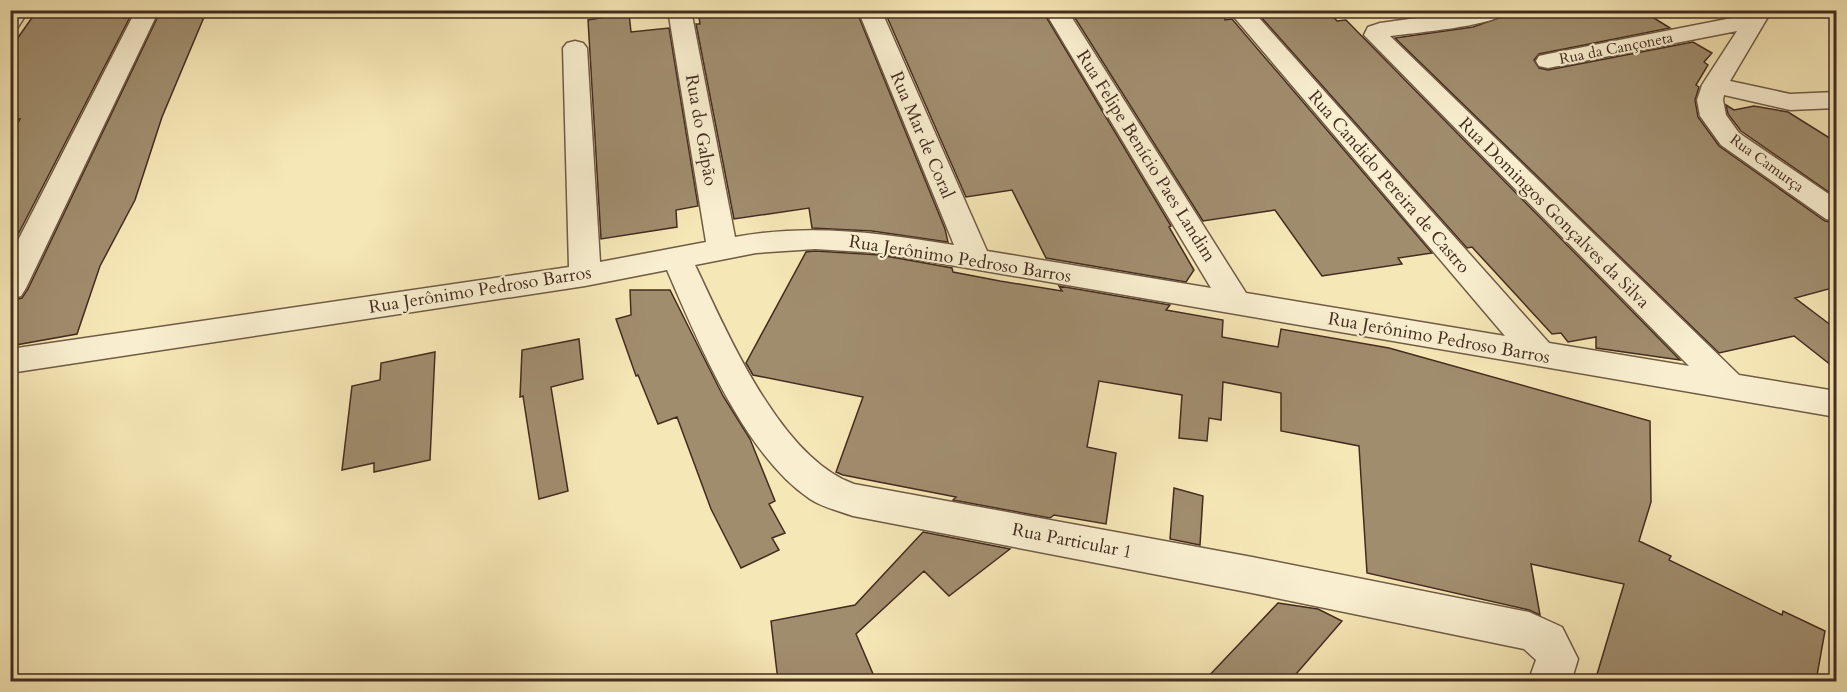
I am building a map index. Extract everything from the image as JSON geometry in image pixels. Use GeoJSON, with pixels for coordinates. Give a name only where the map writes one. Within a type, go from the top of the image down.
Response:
{"type":"FeatureCollection","features":[{"type":"Feature","properties":{"kind":"street"},"geometry":{"type":"LineString","coordinates":[[10,22],[18,10]]}},
{"type":"Feature","properties":{"kind":"street"},"geometry":{"type":"LineString","coordinates":[[10,288],[148,10]]}},
{"type":"Feature","properties":{"kind":"street","name":"Rua do Galpão"},"geometry":{"type":"LineString","coordinates":[[679,10],[722,249]]}},
{"type":"Feature","properties":{"kind":"street","name":"Rua Mar de Coral"},"geometry":{"type":"LineString","coordinates":[[869,10],[975,259]]}},
{"type":"Feature","properties":{"kind":"street","name":"Rua Felipe Benício Paes Landim"},"geometry":{"type":"LineString","coordinates":[[1055,10],[1236,303]]}},
{"type":"Feature","properties":{"kind":"street","name":"Rua Candido Pereira de Castro"},"geometry":{"type":"LineString","coordinates":[[1239,10],[1539,354]]}},
{"type":"Feature","properties":{"kind":"street","name":"Rua Domingos Gonçalves da Silva"},"geometry":{"type":"LineString","coordinates":[[1488,14],[1376,32],[1378,40],[1729,386]]}},
{"type":"Feature","properties":{"kind":"street","name":"Rua da Cançoneta"},"geometry":{"type":"LineString","coordinates":[[1548,61],[1758,15]]}},
{"type":"Feature","properties":{"kind":"street","name":"Rua Camurça"},"geometry":{"type":"LineString","coordinates":[[1758,15],[1715,85],[1710,100],[1713,116],[1730,139],[1836,212]]}},
{"type":"Feature","properties":{"kind":"street"},"geometry":{"type":"LineString","coordinates":[[576,48],[585,274]]}},
{"type":"Feature","properties":{"kind":"street"},"geometry":{"type":"LineString","coordinates":[[1715,85],[1779,101],[1801,104],[1836,100]]}},
{"type":"Feature","properties":{"kind":"street","name":"Rua Jerônimo Pedroso Barros"},"geometry":{"type":"LineString","coordinates":[[10,361],[585,274],[756,243],[815,239],[880,243],[1836,404]]}},
{"type":"Feature","properties":{"kind":"street","name":"Rua Particular 1"},"geometry":{"type":"LineString","coordinates":[[676,257],[718,346],[758,414],[787,455],[807,475],[826,489],[853,500],[1252,575],[1529,631],[1542,636],[1551,644],[1554,651],[1557,659],[1549,681]]}},
{"type":"Feature","properties":{"kind":"building"},"geometry":{"type":"Polygon","coordinates":[[[45,10],[128,10],[124,18],[130,17],[10,250],[10,138],[20,119],[10,120],[10,49],[36,12],[45,10]]]}},
{"type":"Feature","properties":{"kind":"building"},"geometry":{"type":"Polygon","coordinates":[[[207,10],[162,117],[135,200],[100,266],[77,334],[10,346],[10,301],[22,298],[28,289],[160,12],[207,10]]]}},
{"type":"Feature","properties":{"kind":"building"},"geometry":{"type":"Polygon","coordinates":[[[698,10],[750,10],[752,17],[789,12],[791,17],[856,10],[945,229],[948,242],[872,231],[812,228],[809,208],[734,219],[696,24],[700,24],[698,10]]]}},
{"type":"Feature","properties":{"kind":"building"},"geometry":{"type":"Polygon","coordinates":[[[884,10],[1042,10],[1171,226],[1169,227],[1194,270],[1186,282],[1046,258],[1012,190],[966,197],[884,10]]]}},
{"type":"Feature","properties":{"kind":"building"},"geometry":{"type":"Polygon","coordinates":[[[1070,10],[1225,10],[1225,20],[1232,19],[1432,253],[1398,258],[1402,264],[1322,276],[1275,210],[1203,221],[1070,10]]]}},
{"type":"Feature","properties":{"kind":"building"},"geometry":{"type":"Polygon","coordinates":[[[1303,10],[1327,10],[1337,21],[1346,20],[1680,360],[1596,348],[1596,337],[1568,342],[1561,333],[1552,334],[1472,247],[1467,248],[1260,16],[1303,10]]]}},
{"type":"Feature","properties":{"kind":"building"},"geometry":{"type":"Polygon","coordinates":[[[1541,10],[1641,10],[1670,28],[1539,54],[1534,60],[1539,68],[1548,70],[1693,42],[1712,53],[1704,62],[1708,65],[1696,85],[1699,87],[1695,100],[1698,117],[1719,146],[1825,221],[1836,223],[1836,287],[1795,298],[1836,329],[1836,369],[1794,336],[1719,353],[1395,38],[1473,27],[1507,15],[1541,10]]]}},
{"type":"Feature","properties":{"kind":"building"},"geometry":{"type":"Polygon","coordinates":[[[629,13],[631,32],[669,28],[698,206],[676,210],[677,227],[601,239],[588,20],[629,13]]]}},
{"type":"Feature","properties":{"kind":"building"},"geometry":{"type":"Polygon","coordinates":[[[1726,105],[1734,110],[1754,106],[1788,112],[1836,142],[1836,197],[1741,131],[1728,114],[1726,105]]]}},
{"type":"Feature","properties":{"kind":"building"},"geometry":{"type":"Polygon","coordinates":[[[806,252],[880,255],[952,268],[953,272],[1000,281],[1062,291],[1059,286],[1170,305],[1166,310],[1223,320],[1222,337],[1278,347],[1281,329],[1389,348],[1650,421],[1651,502],[1639,541],[1671,556],[1669,560],[1782,615],[1783,611],[1825,631],[1816,681],[1595,681],[1624,584],[1531,564],[1540,615],[1529,610],[1367,573],[1359,446],[1281,431],[1281,393],[1223,382],[1221,420],[1209,418],[1207,441],[1179,438],[1182,395],[1099,381],[1087,447],[1116,453],[1106,524],[1054,515],[1050,518],[953,500],[956,497],[836,472],[863,397],[753,375],[746,363],[806,252]]]}},
{"type":"Feature","properties":{"kind":"building"},"geometry":{"type":"Polygon","coordinates":[[[630,290],[670,290],[723,396],[750,439],[775,501],[769,504],[785,533],[772,538],[779,550],[741,568],[711,509],[677,417],[658,424],[638,375],[636,376],[616,319],[631,315],[630,290]]]}},
{"type":"Feature","properties":{"kind":"building"},"geometry":{"type":"Polygon","coordinates":[[[579,339],[583,379],[551,387],[568,491],[539,499],[523,396],[520,397],[522,350],[579,339]]]}},
{"type":"Feature","properties":{"kind":"building"},"geometry":{"type":"Polygon","coordinates":[[[435,352],[430,460],[374,472],[374,463],[342,470],[352,386],[380,380],[381,363],[435,352]]]}},
{"type":"Feature","properties":{"kind":"building"},"geometry":{"type":"Polygon","coordinates":[[[1174,488],[1203,496],[1200,545],[1170,539],[1174,488]]]}},
{"type":"Feature","properties":{"kind":"building"},"geometry":{"type":"Polygon","coordinates":[[[923,532],[1010,549],[949,596],[924,571],[856,634],[873,674],[858,681],[778,681],[771,621],[855,605],[923,532]]]}},
{"type":"Feature","properties":{"kind":"building"},"geometry":{"type":"Polygon","coordinates":[[[1278,603],[1318,609],[1342,621],[1290,681],[1204,681],[1278,603]]]}}]}
